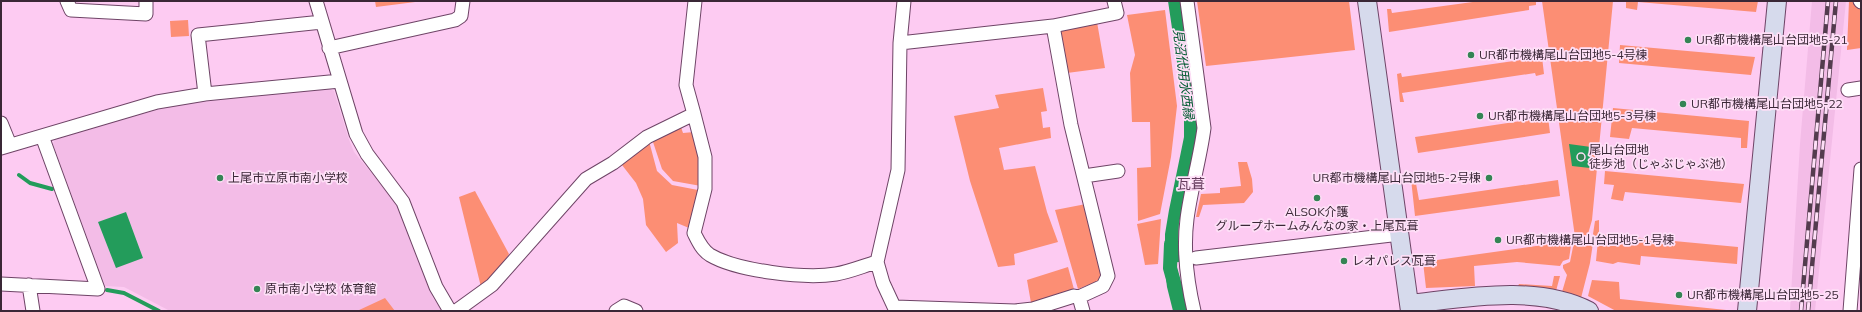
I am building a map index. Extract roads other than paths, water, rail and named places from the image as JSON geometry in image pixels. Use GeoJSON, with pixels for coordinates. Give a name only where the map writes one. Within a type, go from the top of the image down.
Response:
{"type":"FeatureCollection","features":[{"type":"Feature","properties":{"kind":"street"},"geometry":{"type":"LineString","coordinates":[[67,1],[71,10],[146,14],[146,1]]}},
{"type":"Feature","properties":{"kind":"street"},"geometry":{"type":"LineString","coordinates":[[316,1],[356,134],[366,153],[403,202],[436,287],[450,311]]}},
{"type":"Feature","properties":{"kind":"street"},"geometry":{"type":"LineString","coordinates":[[329,48],[455,20],[461,16],[464,1]]}},
{"type":"Feature","properties":{"kind":"street"},"geometry":{"type":"LineString","coordinates":[[695,1],[686,84],[704,156],[705,189],[694,233],[700,245],[709,255],[738,266],[800,276],[835,274],[877,262]]}},
{"type":"Feature","properties":{"kind":"street"},"geometry":{"type":"LineString","coordinates":[[904,1],[900,42],[898,170],[877,262],[883,283],[895,309],[1033,310],[1074,296],[1079,297],[1103,286],[1108,276],[1071,125],[1053,26]]}},
{"type":"Feature","properties":{"kind":"street"},"geometry":{"type":"LineString","coordinates":[[900,42],[1053,26],[1117,13],[1114,1]]}},
{"type":"Feature","properties":{"kind":"street"},"geometry":{"type":"LineString","coordinates":[[1187,1],[1204,128],[1202,148],[1187,219],[1194,311]]}},
{"type":"Feature","properties":{"kind":"street"},"geometry":{"type":"LineString","coordinates":[[1368,1],[1410,307],[1509,295],[1539,296],[1589,311]]}},
{"type":"Feature","properties":{"kind":"street"},"geometry":{"type":"LineString","coordinates":[[1748,311],[1777,1]]}},
{"type":"Feature","properties":{"kind":"street"},"geometry":{"type":"LineString","coordinates":[[205,94],[198,35],[322,22]]}},
{"type":"Feature","properties":{"kind":"street"},"geometry":{"type":"LineString","coordinates":[[1,123],[6,147],[157,102],[205,94],[340,81]]}},
{"type":"Feature","properties":{"kind":"street"},"geometry":{"type":"LineString","coordinates":[[456,311],[492,285],[586,179],[613,163],[647,137],[694,114]]}},
{"type":"Feature","properties":{"kind":"street"},"geometry":{"type":"LineString","coordinates":[[1,284],[98,289],[42,136]]}},
{"type":"Feature","properties":{"kind":"street"},"geometry":{"type":"LineString","coordinates":[[1850,311],[1857,278],[1861,169]]}},
{"type":"Feature","properties":{"kind":"street"},"geometry":{"type":"LineString","coordinates":[[1084,176],[1118,171]]}},
{"type":"Feature","properties":{"kind":"street"},"geometry":{"type":"LineString","coordinates":[[1190,259],[1400,234]]}},
{"type":"Feature","properties":{"kind":"street"},"geometry":{"type":"LineString","coordinates":[[29,285],[33,311]]}},
{"type":"Feature","properties":{"kind":"street"},"geometry":{"type":"LineString","coordinates":[[1079,297],[1083,311]]}},
{"type":"Feature","properties":{"kind":"street"},"geometry":{"type":"LineString","coordinates":[[616,311],[624,306],[636,311]]}},
{"type":"Feature","properties":{"kind":"water"},"geometry":{"type":"Polygon","coordinates":[[[1168,1],[1182,1],[1198,125],[1195,155],[1179,223],[1178,243],[1180,262],[1165,263],[1165,234],[1184,137],[1184,110],[1168,1]]]}},
{"type":"Feature","properties":{"kind":"water","name":"尾山台団地 徒歩池（じゃぶじゃぶ池）"},"geometry":{"type":"Polygon","coordinates":[[[1569,144],[1591,147],[1590,168],[1572,166],[1569,144]]]}},
{"type":"Feature","properties":{"kind":"water"},"geometry":{"type":"Polygon","coordinates":[[[126,212],[143,258],[116,268],[98,222],[126,212]]]}},
{"type":"Feature","properties":{"kind":"water"},"geometry":{"type":"Polygon","coordinates":[[[1177,269],[1188,311],[1173,311],[1167,287],[1165,270],[1177,269]]]}},
{"type":"Feature","properties":{"kind":"waterway"},"geometry":{"type":"LineString","coordinates":[[19,175],[30,183],[52,189]]}},
{"type":"Feature","properties":{"kind":"waterway","name":"見沼代用水西縁"},"geometry":{"type":"LineString","coordinates":[[1171,244],[1170,268],[1182,311]]}},
{"type":"Feature","properties":{"kind":"waterway"},"geometry":{"type":"LineString","coordinates":[[107,290],[124,293],[159,311]]}},
{"type":"Feature","properties":{"kind":"railway"},"geometry":{"type":"LineString","coordinates":[[1801,311],[1828,1]]}},
{"type":"Feature","properties":{"kind":"railway"},"geometry":{"type":"LineString","coordinates":[[1808,311],[1836,1]]}},
{"type":"Feature","properties":{"kind":"place","name":"UR都市機構尾山台団地5-21"},"geometry":{"type":"Point","coordinates":[1688,40]}},
{"type":"Feature","properties":{"kind":"place","name":"UR都市機構尾山台団地5-4号棟"},"geometry":{"type":"Point","coordinates":[1471,55]}},
{"type":"Feature","properties":{"kind":"place","name":"UR都市機構尾山台団地5-22"},"geometry":{"type":"Point","coordinates":[1683,104]}},
{"type":"Feature","properties":{"kind":"place","name":"UR都市機構尾山台団地5-3号棟"},"geometry":{"type":"Point","coordinates":[1480,116]}},
{"type":"Feature","properties":{"kind":"place","name":"尾山台団地 徒歩池（じゃぶじゃぶ池）"},"geometry":{"type":"Point","coordinates":[1581,157]}},
{"type":"Feature","properties":{"kind":"place","name":"上尾市立原市南小学校"},"geometry":{"type":"Point","coordinates":[220,178]}},
{"type":"Feature","properties":{"kind":"place","name":"UR都市機構尾山台団地5-2号棟"},"geometry":{"type":"Point","coordinates":[1489,178]}},
{"type":"Feature","properties":{"kind":"place","name":"ALSOK介護 グループホームみんなの家・上尾瓦葺"},"geometry":{"type":"Point","coordinates":[1317,198]}},
{"type":"Feature","properties":{"kind":"place","name":"UR都市機構尾山台団地5-1号棟"},"geometry":{"type":"Point","coordinates":[1498,240]}},
{"type":"Feature","properties":{"kind":"place","name":"レオパレス瓦葺"},"geometry":{"type":"Point","coordinates":[1344,261]}},
{"type":"Feature","properties":{"kind":"place","name":"原市南小学校 体育館"},"geometry":{"type":"Point","coordinates":[257,289]}},
{"type":"Feature","properties":{"kind":"place","name":"UR都市機構尾山台団地5-25"},"geometry":{"type":"Point","coordinates":[1679,295]}},
{"type":"Feature","properties":{"kind":"district","name":"瓦葺"},"geometry":{"type":"Point","coordinates":[1191,184]}}]}
